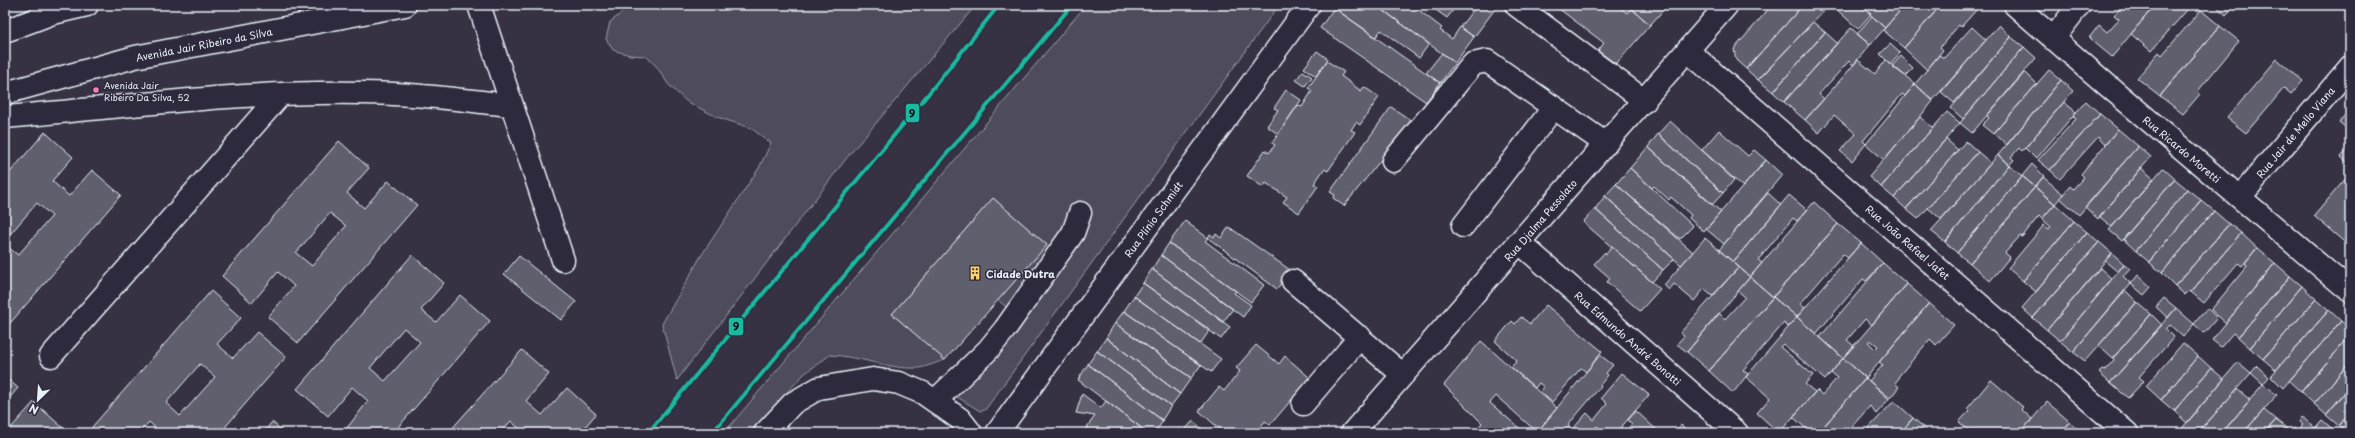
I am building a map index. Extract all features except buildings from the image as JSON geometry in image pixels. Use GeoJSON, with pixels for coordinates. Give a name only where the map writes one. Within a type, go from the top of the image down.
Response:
{"type":"FeatureCollection","features":[{"type":"Feature","properties":{"kind":"street"},"geometry":{"type":"LineString","coordinates":[[5,30],[53,13],[87,5]]}},
{"type":"Feature","properties":{"kind":"street","name":"Avenida Jair Ribeiro da Silva"},"geometry":{"type":"LineString","coordinates":[[5,92],[135,58],[405,5]]}},
{"type":"Feature","properties":{"kind":"street"},"geometry":{"type":"LineString","coordinates":[[479,5],[563,260]]}},
{"type":"Feature","properties":{"kind":"street","name":"Rua Plínio Schmidt"},"geometry":{"type":"LineString","coordinates":[[997,433],[1309,5]]}},
{"type":"Feature","properties":{"kind":"street"},"geometry":{"type":"LineString","coordinates":[[1516,5],[1644,100]]}},
{"type":"Feature","properties":{"kind":"street","name":"Rua Djalma Pessolato"},"geometry":{"type":"LineString","coordinates":[[1352,433],[1727,5]]}},
{"type":"Feature","properties":{"kind":"street","name":"Rua Ricardo Moretti"},"geometry":{"type":"LineString","coordinates":[[2015,5],[2350,291]]}},
{"type":"Feature","properties":{"kind":"street"},"geometry":{"type":"LineString","coordinates":[[2053,39],[2079,5]]}},
{"type":"Feature","properties":{"kind":"street","name":"Rua João Rafael Jafet"},"geometry":{"type":"LineString","coordinates":[[1688,51],[2127,433]]}},
{"type":"Feature","properties":{"kind":"street"},"geometry":{"type":"LineString","coordinates":[[1393,161],[1473,64],[1487,61],[1606,144]]}},
{"type":"Feature","properties":{"kind":"street","name":"Rua Jair de Mello Viana"},"geometry":{"type":"LineString","coordinates":[[2240,197],[2350,67]]}},
{"type":"Feature","properties":{"kind":"street"},"geometry":{"type":"LineString","coordinates":[[5,117],[281,94],[362,92],[511,105]]}},
{"type":"Feature","properties":{"kind":"street"},"geometry":{"type":"LineString","coordinates":[[51,356],[281,94]]}},
{"type":"Feature","properties":{"kind":"street"},"geometry":{"type":"LineString","coordinates":[[1463,226],[1554,107]]}},
{"type":"Feature","properties":{"kind":"street"},"geometry":{"type":"LineString","coordinates":[[936,400],[988,350],[1005,329],[1074,233],[1080,213]]}},
{"type":"Feature","properties":{"kind":"street","name":"Rua Edmundo André Bonotti"},"geometry":{"type":"LineString","coordinates":[[1520,243],[1737,433]]}},
{"type":"Feature","properties":{"kind":"street"},"geometry":{"type":"LineString","coordinates":[[1293,282],[1360,337],[1403,375]]}},
{"type":"Feature","properties":{"kind":"street"},"geometry":{"type":"LineString","coordinates":[[1303,404],[1360,337]]}},
{"type":"Feature","properties":{"kind":"street"},"geometry":{"type":"LineString","coordinates":[[765,433],[793,403],[819,388],[873,379],[899,383],[936,400],[960,419],[971,433]]}},
{"type":"Feature","properties":{"kind":"shaded area"},"geometry":{"type":"Polygon","coordinates":[[[632,5],[976,5],[849,155],[677,380],[662,324],[701,256],[759,168],[771,143],[751,128],[717,117],[686,101],[668,84],[657,67],[646,56],[630,55],[613,50],[606,39],[610,22],[632,5]]]}},
{"type":"Feature","properties":{"kind":"shaded area"},"geometry":{"type":"Polygon","coordinates":[[[1086,5],[1279,5],[985,410],[980,411],[954,395],[1019,318],[998,300],[1047,245],[993,198],[892,314],[945,360],[919,368],[908,368],[830,355],[804,374],[749,433],[724,433],[1086,5]]]}},
{"type":"Feature","properties":{"kind":"transit line","name":"9"},"geometry":{"type":"LineString","coordinates":[[648,433],[929,93],[999,5]]}},
{"type":"Feature","properties":{"kind":"transit line","name":"9"},"geometry":{"type":"LineString","coordinates":[[712,433],[1072,5]]}},
{"type":"Feature","properties":{"kind":"place","name":"Avenida Jair Ribeiro Da Silva, 52"},"geometry":{"type":"Point","coordinates":[96,90]}},
{"type":"Feature","properties":{"kind":"place","name":"Cidade Dutra"},"geometry":{"type":"Point","coordinates":[975,273]}}]}
